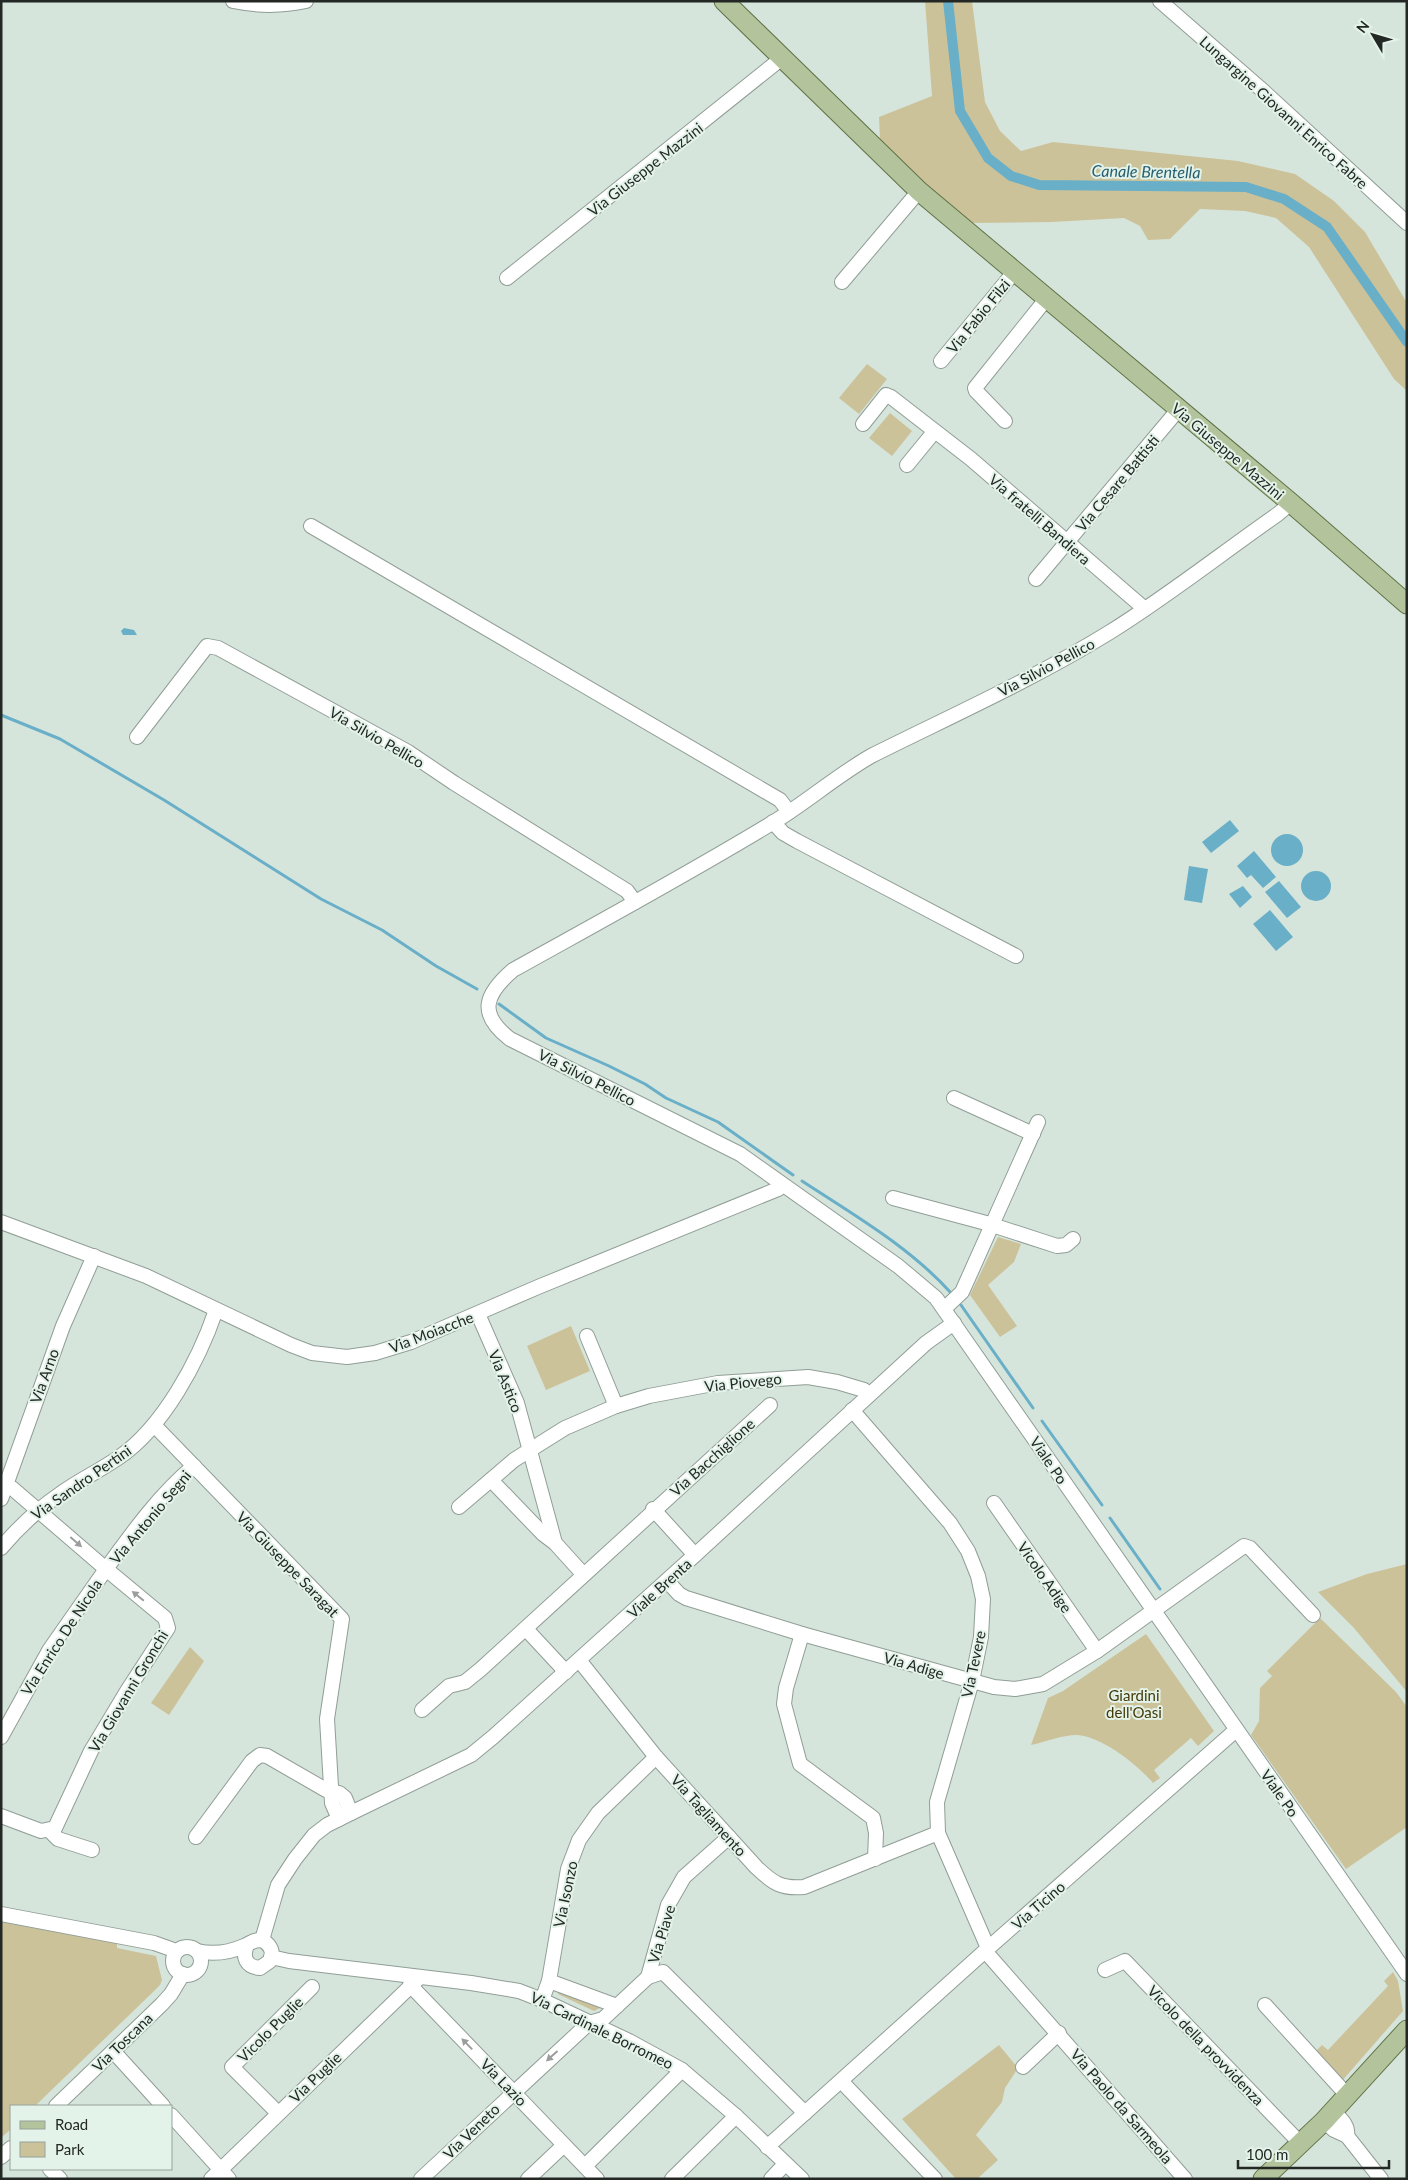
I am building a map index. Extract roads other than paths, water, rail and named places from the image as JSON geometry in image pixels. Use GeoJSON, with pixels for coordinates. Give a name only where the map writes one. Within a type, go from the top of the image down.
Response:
{"type":"FeatureCollection","features":[{"type":"Feature","properties":{"kind":"main road","name":"Via Giuseppe Mazzini"},"geometry":{"type":"LineString","coordinates":[[724,1],[919,192],[1290,503],[1407,604]]}},
{"type":"Feature","properties":{"kind":"main road"},"geometry":{"type":"LineString","coordinates":[[1263,2179],[1329,2116],[1407,2030]]}},
{"type":"Feature","properties":{"kind":"street"},"geometry":{"type":"LineString","coordinates":[[233,1],[249,4],[293,4],[306,1]]}},
{"type":"Feature","properties":{"kind":"street","name":"Lungargine Giovanni Enrico Fabre"},"geometry":{"type":"LineString","coordinates":[[1160,1],[1261,89],[1407,223]]}},
{"type":"Feature","properties":{"kind":"street","name":"Via Giuseppe Mazzini"},"geometry":{"type":"LineString","coordinates":[[507,278],[782,58]]}},
{"type":"Feature","properties":{"kind":"street"},"geometry":{"type":"LineString","coordinates":[[842,282],[919,192]]}},
{"type":"Feature","properties":{"kind":"street","name":"Via Fabio Filzi"},"geometry":{"type":"LineString","coordinates":[[941,362],[1015,271]]}},
{"type":"Feature","properties":{"kind":"street"},"geometry":{"type":"LineString","coordinates":[[1004,421],[976,392],[975,388],[1047,298]]}},
{"type":"Feature","properties":{"kind":"street","name":"Via fratelli Bandiera"},"geometry":{"type":"LineString","coordinates":[[863,424],[886,395],[891,397],[971,459],[1067,544],[1145,609]]}},
{"type":"Feature","properties":{"kind":"street","name":"Via Cesare Battisti"},"geometry":{"type":"LineString","coordinates":[[1036,579],[1178,410]]}},
{"type":"Feature","properties":{"kind":"street"},"geometry":{"type":"LineString","coordinates":[[907,465],[934,432]]}},
{"type":"Feature","properties":{"kind":"street","name":"Via Silvio Pellico"},"geometry":{"type":"LineString","coordinates":[[782,1185],[740,1154],[510,1039],[497,1028],[490,1017],[490,996],[499,982],[513,970],[774,822],[865,760],[1057,663],[1112,631],[1278,514],[1290,503]]}},
{"type":"Feature","properties":{"kind":"street"},"geometry":{"type":"LineString","coordinates":[[311,526],[780,800],[789,812]]}},
{"type":"Feature","properties":{"kind":"street","name":"Via Silvio Pellico"},"geometry":{"type":"LineString","coordinates":[[137,737],[207,646],[218,648],[408,752],[454,783],[628,891],[635,902]]}},
{"type":"Feature","properties":{"kind":"street"},"geometry":{"type":"LineString","coordinates":[[774,822],[783,833],[797,841],[1016,956]]}},
{"type":"Feature","properties":{"kind":"street"},"geometry":{"type":"LineString","coordinates":[[945,1308],[962,1292],[1035,1128],[954,1098]]}},
{"type":"Feature","properties":{"kind":"street","name":"Via Moiacche"},"geometry":{"type":"LineString","coordinates":[[746,1203],[756,1195],[770,1176]]}},
{"type":"Feature","properties":{"kind":"street","name":"Via Moiacche"},"geometry":{"type":"LineString","coordinates":[[1,1222],[146,1276],[312,1353],[347,1357],[375,1353],[411,1342],[538,1287],[746,1203],[778,1189],[782,1185]]}},
{"type":"Feature","properties":{"kind":"street","name":"Viale Po"},"geometry":{"type":"LineString","coordinates":[[782,1185],[898,1266],[931,1293],[945,1308],[1154,1612],[1407,1974]]}},
{"type":"Feature","properties":{"kind":"street"},"geometry":{"type":"LineString","coordinates":[[893,1198],[992,1225],[1057,1246],[1066,1245],[1073,1239]]}},
{"type":"Feature","properties":{"kind":"street","name":"Via Arno"},"geometry":{"type":"LineString","coordinates":[[1,1499],[62,1326],[94,1256]]}},
{"type":"Feature","properties":{"kind":"street","name":"Via Sandro Pertini"},"geometry":{"type":"LineString","coordinates":[[1,1548],[39,1510],[59,1494],[119,1457],[154,1425],[191,1365],[216,1310]]}},
{"type":"Feature","properties":{"kind":"street","name":"Via Astico"},"geometry":{"type":"LineString","coordinates":[[478,1314],[517,1404],[530,1449]]}},
{"type":"Feature","properties":{"kind":"street","name":"Viale Brenta"},"geometry":{"type":"LineString","coordinates":[[262,1940],[278,1885],[314,1835],[345,1816],[471,1755],[566,1672],[926,1343],[954,1323]]}},
{"type":"Feature","properties":{"kind":"street"},"geometry":{"type":"LineString","coordinates":[[587,1336],[616,1406]]}},
{"type":"Feature","properties":{"kind":"street","name":"Via Piovego"},"geometry":{"type":"LineString","coordinates":[[459,1507],[530,1449],[574,1424],[616,1406],[649,1396],[718,1383],[808,1376],[864,1390],[869,1395]]}},
{"type":"Feature","properties":{"kind":"street","name":"Via Bacchiglione"},"geometry":{"type":"LineString","coordinates":[[422,1710],[449,1686],[465,1682],[526,1629],[583,1574],[770,1405]]}},
{"type":"Feature","properties":{"kind":"street","name":"Via Tevere"},"geometry":{"type":"LineString","coordinates":[[852,1410],[950,1523],[968,1551],[978,1576],[983,1599],[982,1638],[972,1681],[937,1802],[938,1833],[987,1949]]}},
{"type":"Feature","properties":{"kind":"street","name":"Via Giuseppe Saragat"},"geometry":{"type":"LineString","coordinates":[[154,1425],[342,1619],[327,1719],[330,1792]]}},
{"type":"Feature","properties":{"kind":"street"},"geometry":{"type":"LineString","coordinates":[[530,1449],[555,1542]]}},
{"type":"Feature","properties":{"kind":"street","name":"Via Antonio Segni"},"geometry":{"type":"LineString","coordinates":[[106,1569],[146,1517],[182,1476],[194,1466]]}},
{"type":"Feature","properties":{"kind":"street"},"geometry":{"type":"LineString","coordinates":[[491,1480],[543,1534],[555,1542],[583,1574]]}},
{"type":"Feature","properties":{"kind":"street","name":"Via Enrico De Nicola"},"geometry":{"type":"LineString","coordinates":[[1,1737],[50,1650],[106,1569],[12,1488]]}},
{"type":"Feature","properties":{"kind":"street","name":"Vicolo Adige"},"geometry":{"type":"LineString","coordinates":[[994,1503],[1097,1651]]}},
{"type":"Feature","properties":{"kind":"street"},"geometry":{"type":"LineString","coordinates":[[654,1509],[695,1555]]}},
{"type":"Feature","properties":{"kind":"street"},"geometry":{"type":"LineString","coordinates":[[1154,1612],[1244,1546],[1250,1548],[1313,1615]]}},
{"type":"Feature","properties":{"kind":"street","name":"Via Giovanni Gronchi"},"geometry":{"type":"LineString","coordinates":[[49,1830],[55,1828],[91,1751],[127,1691],[164,1636],[168,1626],[165,1618],[106,1569]]}},
{"type":"Feature","properties":{"kind":"street","name":"Via Adige"},"geometry":{"type":"LineString","coordinates":[[666,1581],[678,1594],[686,1598],[802,1634],[994,1687],[1014,1689],[1038,1686],[1097,1651],[1154,1612]]}},
{"type":"Feature","properties":{"kind":"street"},"geometry":{"type":"LineString","coordinates":[[526,1629],[566,1672]]}},
{"type":"Feature","properties":{"kind":"street"},"geometry":{"type":"LineString","coordinates":[[802,1634],[786,1688],[784,1704],[800,1764],[873,1818],[876,1833],[875,1859]]}},
{"type":"Feature","properties":{"kind":"street","name":"Via Tagliamento"},"geometry":{"type":"LineString","coordinates":[[579,1660],[656,1757],[729,1838],[772,1882],[788,1889],[804,1888],[938,1833]]}},
{"type":"Feature","properties":{"kind":"street","name":"Via Ticino"},"geometry":{"type":"LineString","coordinates":[[767,2148],[987,1949],[1236,1730]]}},
{"type":"Feature","properties":{"kind":"street"},"geometry":{"type":"LineString","coordinates":[[196,1837],[252,1761],[260,1755],[267,1756],[330,1792],[332,1803],[345,1816]]}},
{"type":"Feature","properties":{"kind":"street","name":"Via Isonzo"},"geometry":{"type":"LineString","coordinates":[[542,2000],[549,1982],[568,1869],[579,1840],[598,1813],[656,1757]]}},
{"type":"Feature","properties":{"kind":"street"},"geometry":{"type":"LineString","coordinates":[[1,1816],[41,1831],[49,1830],[58,1838],[92,1850]]}},
{"type":"Feature","properties":{"kind":"street","name":"Via Piave"},"geometry":{"type":"LineString","coordinates":[[588,2023],[603,2019],[648,1977],[668,1905],[684,1877],[729,1838]]}},
{"type":"Feature","properties":{"kind":"street"},"geometry":{"type":"LineString","coordinates":[[1,1914],[154,1943],[171,1948],[176,1952]]}},
{"type":"Feature","properties":{"kind":"street"},"geometry":{"type":"LineString","coordinates":[[262,1940],[270,1947],[271,1957],[267,1964],[260,1968],[224,1959],[209,1963],[191,1974],[183,1974],[177,1971],[174,1965],[173,1958],[176,1952],[186,1947],[209,1954],[224,1953],[251,1942],[262,1940]]}},
{"type":"Feature","properties":{"kind":"street"},"geometry":{"type":"LineString","coordinates":[[247,1945],[244,1952],[248,1964]]}},
{"type":"Feature","properties":{"kind":"street","name":"Via Paolo da Sarmeola"},"geometry":{"type":"LineString","coordinates":[[987,1949],[1185,2179]]}},
{"type":"Feature","properties":{"kind":"street"},"geometry":{"type":"LineString","coordinates":[[197,1951],[200,1957],[198,1970]]}},
{"type":"Feature","properties":{"kind":"street","name":"Via Cardinale Borromeo"},"geometry":{"type":"LineString","coordinates":[[271,1957],[289,1962],[415,1981],[519,1991],[542,2000],[629,2041],[682,2070],[736,2116],[767,2148],[802,2179]]}},
{"type":"Feature","properties":{"kind":"street","name":"Vicolo della provvidenza"},"geometry":{"type":"LineString","coordinates":[[1105,1970],[1125,1962],[1301,2144]]}},
{"type":"Feature","properties":{"kind":"street"},"geometry":{"type":"LineString","coordinates":[[648,1977],[663,1972],[805,2113]]}},
{"type":"Feature","properties":{"kind":"street","name":"Via Toscana"},"geometry":{"type":"LineString","coordinates":[[57,2105],[171,1994],[183,1974]]}},
{"type":"Feature","properties":{"kind":"street","name":"Via Lazio"},"geometry":{"type":"LineString","coordinates":[[415,1981],[513,2091],[597,2179]]}},
{"type":"Feature","properties":{"kind":"street","name":"Via Puglie"},"geometry":{"type":"LineString","coordinates":[[220,2176],[278,2113],[415,1981]]}},
{"type":"Feature","properties":{"kind":"street"},"geometry":{"type":"LineString","coordinates":[[549,1982],[617,2006]]}},
{"type":"Feature","properties":{"kind":"street","name":"Vicolo Puglie"},"geometry":{"type":"LineString","coordinates":[[278,2113],[232,2067],[312,1987]]}},
{"type":"Feature","properties":{"kind":"street"},"geometry":{"type":"LineString","coordinates":[[1265,2004],[1347,2095]]}},
{"type":"Feature","properties":{"kind":"street","name":"Via Veneto"},"geometry":{"type":"LineString","coordinates":[[421,2179],[513,2091],[588,2023]]}},
{"type":"Feature","properties":{"kind":"street"},"geometry":{"type":"LineString","coordinates":[[1023,2067],[1059,2033]]}},
{"type":"Feature","properties":{"kind":"street"},"geometry":{"type":"LineString","coordinates":[[113,2051],[162,2105]]}},
{"type":"Feature","properties":{"kind":"street"},"geometry":{"type":"LineString","coordinates":[[585,2166],[682,2070]]}},
{"type":"Feature","properties":{"kind":"street"},"geometry":{"type":"LineString","coordinates":[[842,2082],[936,2179]]}},
{"type":"Feature","properties":{"kind":"street"},"geometry":{"type":"LineString","coordinates":[[172,2116],[220,2176]]}},
{"type":"Feature","properties":{"kind":"street"},"geometry":{"type":"LineString","coordinates":[[672,2179],[736,2116]]}},
{"type":"Feature","properties":{"kind":"street"},"geometry":{"type":"LineString","coordinates":[[1329,2116],[1334,2130],[1348,2136],[1381,2179]]}},
{"type":"Feature","properties":{"kind":"street"},"geometry":{"type":"LineString","coordinates":[[528,2179],[564,2144]]}},
{"type":"Feature","properties":{"kind":"street"},"geometry":{"type":"LineString","coordinates":[[1,2158],[10,2149]]}},
{"type":"Feature","properties":{"kind":"street"},"geometry":{"type":"LineString","coordinates":[[771,2179],[785,2164]]}},
{"type":"Feature","properties":{"kind":"street"},"geometry":{"type":"LineString","coordinates":[[51,2170],[60,2179]]}},
{"type":"Feature","properties":{"kind":"water"},"geometry":{"type":"Polygon","coordinates":[[[124,628],[134,630],[137,635],[123,635],[121,631],[124,628]]]}},
{"type":"Feature","properties":{"kind":"water"},"geometry":{"type":"Polygon","coordinates":[[[1230,820],[1239,831],[1211,853],[1202,842],[1230,820]]]}},
{"type":"Feature","properties":{"kind":"water"},"geometry":{"type":"Polygon","coordinates":[[[1287,834],[1298,839],[1303,850],[1298,861],[1287,866],[1276,861],[1271,850],[1276,839],[1287,834]]]}},
{"type":"Feature","properties":{"kind":"water"},"geometry":{"type":"Polygon","coordinates":[[[1254,851],[1276,877],[1263,888],[1251,875],[1247,878],[1237,866],[1254,851]]]}},
{"type":"Feature","properties":{"kind":"water"},"geometry":{"type":"Polygon","coordinates":[[[1189,866],[1208,869],[1202,903],[1184,900],[1189,866]]]}},
{"type":"Feature","properties":{"kind":"water"},"geometry":{"type":"Polygon","coordinates":[[[1316,871],[1326,876],[1331,886],[1326,896],[1316,901],[1306,896],[1301,886],[1306,876],[1316,871]]]}},
{"type":"Feature","properties":{"kind":"water"},"geometry":{"type":"Polygon","coordinates":[[[1279,881],[1301,907],[1287,918],[1265,892],[1279,881]]]}},
{"type":"Feature","properties":{"kind":"water"},"geometry":{"type":"Polygon","coordinates":[[[1243,886],[1252,897],[1240,908],[1229,894],[1243,886]]]}},
{"type":"Feature","properties":{"kind":"water"},"geometry":{"type":"Polygon","coordinates":[[[1270,910],[1293,937],[1276,951],[1253,924],[1270,910]]]}},
{"type":"Feature","properties":{"kind":"waterway","name":"Canale Brentella"},"geometry":{"type":"LineString","coordinates":[[948,1],[960,111],[988,158],[1011,176],[1039,185],[1246,187],[1284,199],[1327,227],[1407,342]]}},
{"type":"Feature","properties":{"kind":"waterway"},"geometry":{"type":"LineString","coordinates":[[1,715],[60,739],[164,800],[321,899],[382,930],[436,966],[477,989]]}},
{"type":"Feature","properties":{"kind":"waterway"},"geometry":{"type":"LineString","coordinates":[[499,1004],[546,1038],[609,1066],[645,1084],[666,1098],[718,1122],[793,1175]]}},
{"type":"Feature","properties":{"kind":"waterway"},"geometry":{"type":"LineString","coordinates":[[802,1181],[900,1247],[936,1277],[952,1294]]}},
{"type":"Feature","properties":{"kind":"waterway"},"geometry":{"type":"LineString","coordinates":[[961,1305],[1033,1408]]}},
{"type":"Feature","properties":{"kind":"waterway"},"geometry":{"type":"LineString","coordinates":[[1042,1421],[1102,1505]]}},
{"type":"Feature","properties":{"kind":"waterway"},"geometry":{"type":"LineString","coordinates":[[1110,1518],[1160,1589]]}},
{"type":"Feature","properties":{"kind":"park label","name":"Giardini dell'Oasi"},"geometry":{"type":"Point","coordinates":[1134,1704]}}]}
